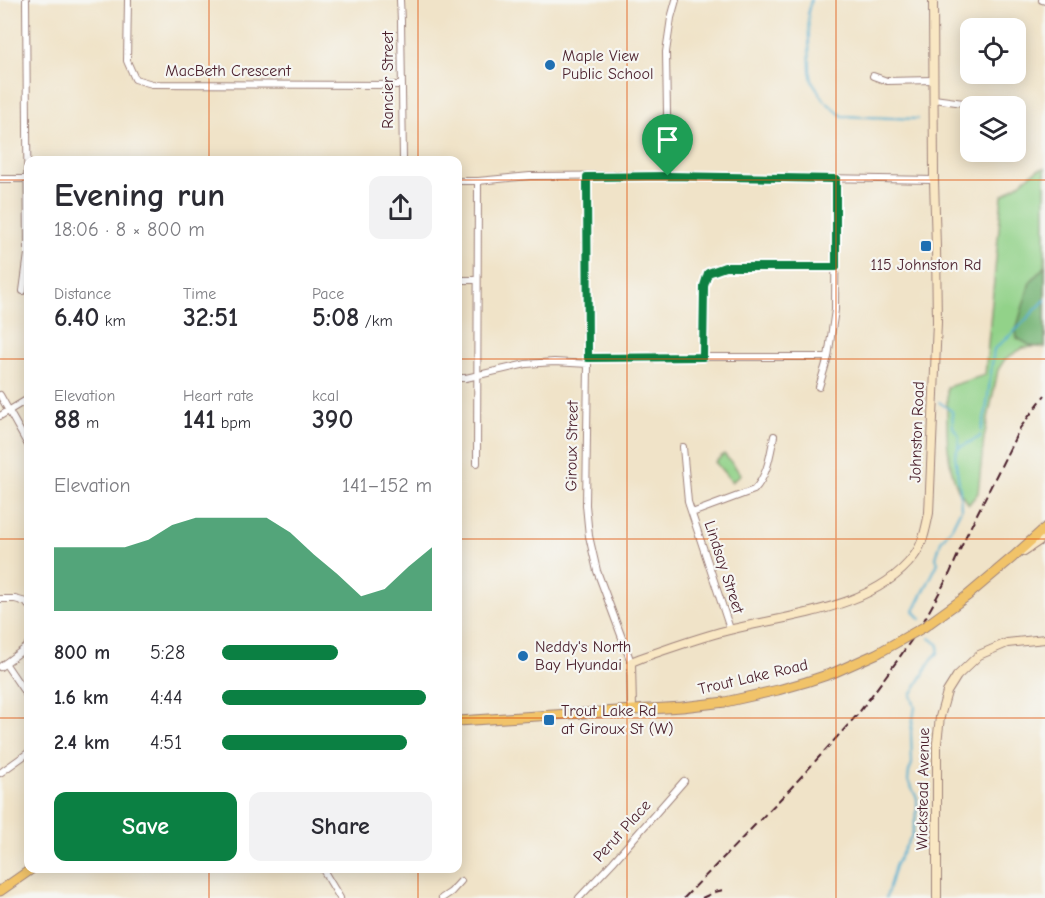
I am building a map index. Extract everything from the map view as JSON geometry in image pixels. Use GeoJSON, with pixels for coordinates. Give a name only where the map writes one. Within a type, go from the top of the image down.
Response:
{"type":"FeatureCollection","features":[{"type":"Feature","properties":{"kind":"main road","name":"Trout Lake Road"},"geometry":{"type":"LineString","coordinates":[[462,721],[682,707],[725,702],[778,690],[833,672],[878,653],[924,627],[967,596],[1045,528]]}},
{"type":"Feature","properties":{"kind":"main road"},"geometry":{"type":"LineString","coordinates":[[0,891],[26,873]]}},
{"type":"Feature","properties":{"kind":"street"},"geometry":{"type":"LineString","coordinates":[[26,0],[28,156]]}},
{"type":"Feature","properties":{"kind":"street","name":"MacBeth Crescent"},"geometry":{"type":"LineString","coordinates":[[128,0],[127,61],[135,79],[152,84],[402,85]]}},
{"type":"Feature","properties":{"kind":"street","name":"Rancier Street"},"geometry":{"type":"LineString","coordinates":[[400,0],[403,156]]}},
{"type":"Feature","properties":{"kind":"street"},"geometry":{"type":"LineString","coordinates":[[668,176],[666,52],[676,0]]}},
{"type":"Feature","properties":{"kind":"street","name":"Johnston Road"},"geometry":{"type":"LineString","coordinates":[[631,662],[730,629],[826,608],[866,593],[901,571],[915,555],[924,536],[929,513],[937,322],[933,0]]}},
{"type":"Feature","properties":{"kind":"street"},"geometry":{"type":"LineString","coordinates":[[873,76],[887,81],[933,80]]}},
{"type":"Feature","properties":{"kind":"street"},"geometry":{"type":"LineString","coordinates":[[934,99],[960,103]]}},
{"type":"Feature","properties":{"kind":"street"},"geometry":{"type":"LineString","coordinates":[[462,181],[530,176],[934,180]]}},
{"type":"Feature","properties":{"kind":"street","name":"Giroux Street"},"geometry":{"type":"LineString","coordinates":[[587,177],[586,505],[597,572],[631,662],[632,709]]}},
{"type":"Feature","properties":{"kind":"street"},"geometry":{"type":"LineString","coordinates":[[0,179],[24,179]]}},
{"type":"Feature","properties":{"kind":"street"},"geometry":{"type":"LineString","coordinates":[[819,387],[828,357],[835,310],[836,179]]}},
{"type":"Feature","properties":{"kind":"street"},"geometry":{"type":"LineString","coordinates":[[477,462],[478,181]]}},
{"type":"Feature","properties":{"kind":"street"},"geometry":{"type":"LineString","coordinates":[[703,357],[704,286],[708,273],[725,267],[836,267]]}},
{"type":"Feature","properties":{"kind":"street"},"geometry":{"type":"LineString","coordinates":[[462,280],[477,280]]}},
{"type":"Feature","properties":{"kind":"street"},"geometry":{"type":"LineString","coordinates":[[23,291],[24,284]]}},
{"type":"Feature","properties":{"kind":"street"},"geometry":{"type":"LineString","coordinates":[[462,378],[526,364],[554,362],[703,357],[828,357]]}},
{"type":"Feature","properties":{"kind":"street"},"geometry":{"type":"LineString","coordinates":[[0,395],[24,438]]}},
{"type":"Feature","properties":{"kind":"street"},"geometry":{"type":"LineString","coordinates":[[0,416],[24,401]]}},
{"type":"Feature","properties":{"kind":"street"},"geometry":{"type":"LineString","coordinates":[[692,513],[754,490],[761,483],[765,474],[774,436]]}},
{"type":"Feature","properties":{"kind":"street","name":"Lindsay Street"},"geometry":{"type":"LineString","coordinates":[[683,447],[688,502],[730,629]]}},
{"type":"Feature","properties":{"kind":"street"},"geometry":{"type":"LineString","coordinates":[[1013,557],[1045,537]]}},
{"type":"Feature","properties":{"kind":"street"},"geometry":{"type":"LineString","coordinates":[[0,599],[24,601]]}},
{"type":"Feature","properties":{"kind":"street","name":"Wickstead Avenue"},"geometry":{"type":"LineString","coordinates":[[937,898],[937,743],[939,717],[947,692],[957,676],[979,655],[1007,643],[1045,639]]}},
{"type":"Feature","properties":{"kind":"street"},"geometry":{"type":"LineString","coordinates":[[24,649],[2,665],[24,692]]}},
{"type":"Feature","properties":{"kind":"street"},"geometry":{"type":"LineString","coordinates":[[0,773],[24,756]]}},
{"type":"Feature","properties":{"kind":"street","name":"Perut Place"},"geometry":{"type":"LineString","coordinates":[[579,898],[684,781]]}},
{"type":"Feature","properties":{"kind":"street"},"geometry":{"type":"LineString","coordinates":[[325,873],[340,898]]}},
{"type":"Feature","properties":{"kind":"street"},"geometry":{"type":"LineString","coordinates":[[442,898],[461,881]]}},
{"type":"Feature","properties":{"kind":"green space"},"geometry":{"type":"Polygon","coordinates":[[[1045,168],[1045,346],[1023,348],[1005,359],[998,370],[984,438],[978,493],[969,504],[958,489],[950,465],[947,439],[947,387],[985,375],[1002,196],[1037,170],[1045,168]]]}},
{"type":"Feature","properties":{"kind":"green space"},"geometry":{"type":"Polygon","coordinates":[[[1045,266],[1045,348],[1031,346],[1017,338],[1016,330],[1030,282],[1045,266]]]}},
{"type":"Feature","properties":{"kind":"green space"},"geometry":{"type":"Polygon","coordinates":[[[724,454],[741,474],[732,482],[715,462],[724,454]]]}},
{"type":"Feature","properties":{"kind":"waterway"},"geometry":{"type":"LineString","coordinates":[[811,0],[808,12],[810,70],[812,81],[825,101],[842,116],[918,119]]}},
{"type":"Feature","properties":{"kind":"waterway"},"geometry":{"type":"LineString","coordinates":[[981,431],[986,411],[994,349],[1045,300]]}},
{"type":"Feature","properties":{"kind":"waterway"},"geometry":{"type":"LineString","coordinates":[[921,619],[914,611],[938,563],[936,558],[941,541],[952,527],[961,509],[955,455],[959,436],[953,427],[952,411],[939,402]]}},
{"type":"Feature","properties":{"kind":"waterway"},"geometry":{"type":"LineString","coordinates":[[958,448],[980,435]]}},
{"type":"Feature","properties":{"kind":"waterway"},"geometry":{"type":"LineString","coordinates":[[886,898],[895,866],[912,835],[917,811],[917,798],[908,781],[912,764],[911,731],[915,707],[911,695],[932,659],[938,653],[939,645],[930,638]]}},
{"type":"Feature","properties":{"kind":"railway"},"geometry":{"type":"LineString","coordinates":[[684,898],[790,789],[858,714],[899,658],[921,626],[950,573],[1020,428],[1045,395]]}},
{"type":"Feature","properties":{"kind":"railway"},"geometry":{"type":"LineString","coordinates":[[702,898],[727,889]]}},
{"type":"Feature","properties":{"kind":"place","name":"Maple View Public School"},"geometry":{"type":"Point","coordinates":[550,65]}},
{"type":"Feature","properties":{"kind":"place","name":"115 Johnston Rd"},"geometry":{"type":"Point","coordinates":[926,246]}},
{"type":"Feature","properties":{"kind":"place","name":"Neddy's North Bay Hyundai"},"geometry":{"type":"Point","coordinates":[523,656]}},
{"type":"Feature","properties":{"kind":"place","name":"Trout Lake Rd at Giroux St (W)"},"geometry":{"type":"Point","coordinates":[549,720]}},
{"type":"Feature","properties":{"kind":"route"},"geometry":{"type":"LineString","coordinates":[[668,176],[836,179],[836,267],[725,267],[708,273],[704,286],[703,357],[588,358],[587,177],[668,176]]}}]}
